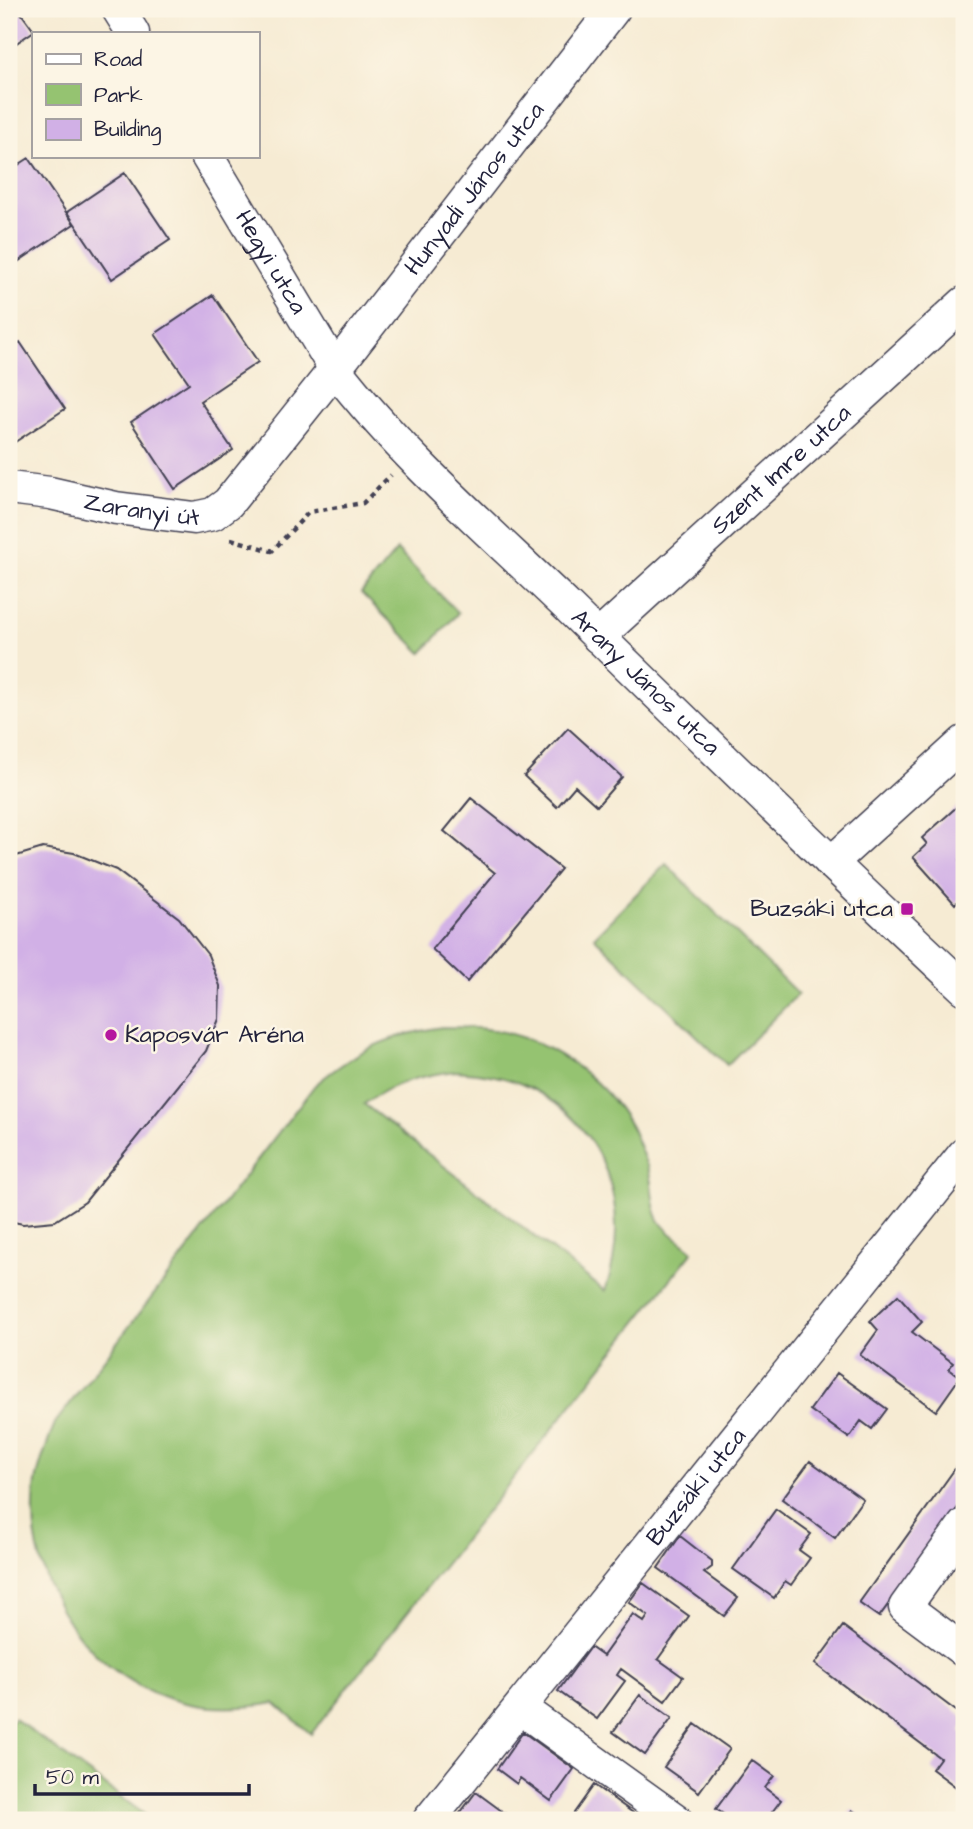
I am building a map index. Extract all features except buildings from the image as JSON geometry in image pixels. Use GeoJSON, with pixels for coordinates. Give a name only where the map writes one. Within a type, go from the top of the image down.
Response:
{"type":"FeatureCollection","features":[{"type":"Feature","properties":{"kind":"street"},"geometry":{"type":"LineString","coordinates":[[118,9],[132,32]]}},
{"type":"Feature","properties":{"kind":"street","name":"Hunyadi János utca"},"geometry":{"type":"LineString","coordinates":[[335,369],[614,9]]}},
{"type":"Feature","properties":{"kind":"street","name":"Hegyi utca"},"geometry":{"type":"LineString","coordinates":[[208,158],[335,369]]}},
{"type":"Feature","properties":{"kind":"street","name":"Szent Imre utca"},"geometry":{"type":"LineString","coordinates":[[598,637],[964,303]]}},
{"type":"Feature","properties":{"kind":"street","name":"Zaranyi út"},"geometry":{"type":"LineString","coordinates":[[9,488],[50,493],[129,510],[194,518],[213,514],[228,503],[335,369]]}},
{"type":"Feature","properties":{"kind":"street","name":"Arany János utca"},"geometry":{"type":"LineString","coordinates":[[335,369],[359,400],[411,455],[831,863],[964,988]]}},
{"type":"Feature","properties":{"kind":"street"},"geometry":{"type":"LineString","coordinates":[[831,863],[964,742]]}},
{"type":"Feature","properties":{"kind":"street","name":"Buzsáki utca"},"geometry":{"type":"LineString","coordinates":[[429,1820],[964,1154]]}},
{"type":"Feature","properties":{"kind":"street"},"geometry":{"type":"LineString","coordinates":[[964,1525],[905,1607],[964,1651]]}},
{"type":"Feature","properties":{"kind":"street"},"geometry":{"type":"LineString","coordinates":[[520,1709],[676,1820]]}},
{"type":"Feature","properties":{"kind":"green space"},"geometry":{"type":"Polygon","coordinates":[[[397,550],[458,613],[422,653],[361,593],[397,550]]]}},
{"type":"Feature","properties":{"kind":"green space"},"geometry":{"type":"Polygon","coordinates":[[[666,864],[798,994],[727,1065],[594,937],[666,864]]]}},
{"type":"Feature","properties":{"kind":"green space"},"geometry":{"type":"Polygon","coordinates":[[[442,1027],[480,1028],[507,1033],[549,1049],[588,1075],[605,1091],[631,1127],[649,1173],[655,1210],[661,1223],[693,1251],[311,1734],[275,1703],[222,1708],[190,1704],[155,1693],[123,1676],[95,1653],[72,1626],[53,1595],[41,1561],[34,1526],[35,1489],[55,1423],[315,1085],[374,1046],[405,1035],[442,1027]],[[456,1071],[407,1081],[364,1104],[605,1291],[613,1261],[616,1231],[614,1202],[607,1174],[595,1147],[578,1124],[555,1103],[528,1087],[484,1074],[456,1071]]]}},
{"type":"Feature","properties":{"kind":"green space"},"geometry":{"type":"Polygon","coordinates":[[[14,1718],[152,1820],[9,1820],[9,1725],[14,1718]]]}},
{"type":"Feature","properties":{"kind":"place","name":"Buzsáki utca"},"geometry":{"type":"Point","coordinates":[907,909]}},
{"type":"Feature","properties":{"kind":"place","name":"Kaposvár Aréna"},"geometry":{"type":"Point","coordinates":[111,1035]}}]}
